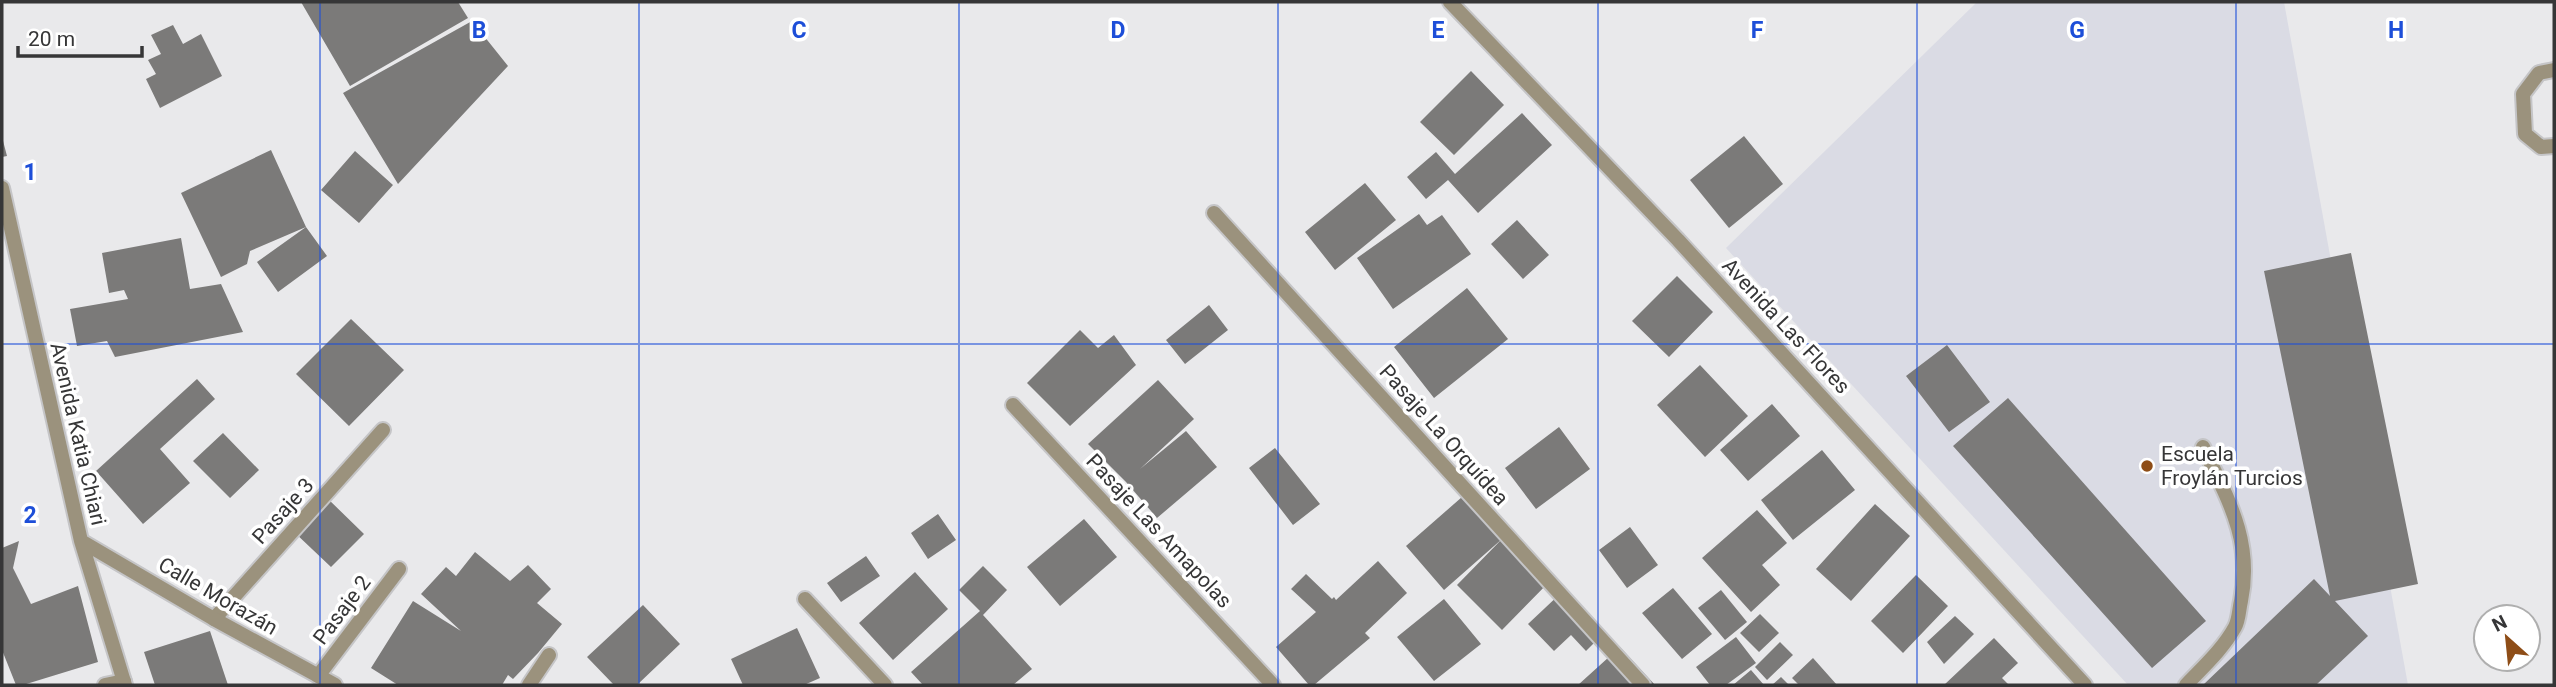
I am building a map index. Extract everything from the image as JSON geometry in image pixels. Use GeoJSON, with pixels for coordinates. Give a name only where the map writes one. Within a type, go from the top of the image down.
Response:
{"type":"FeatureCollection","features":[{"type":"Feature","properties":{"kind":"street","name":"Avenida Las Flores"},"geometry":{"type":"LineString","coordinates":[[1450,2],[1678,240],[2085,685]]}},
{"type":"Feature","properties":{"kind":"street"},"geometry":{"type":"LineString","coordinates":[[2554,70],[2539,73],[2523,94],[2525,134],[2541,147],[2554,146]]}},
{"type":"Feature","properties":{"kind":"street","name":"Avenida Katia Chiari"},"geometry":{"type":"LineString","coordinates":[[2,188],[81,541],[125,683]]}},
{"type":"Feature","properties":{"kind":"street","name":"Pasaje La Orquídea"},"geometry":{"type":"LineString","coordinates":[[1214,213],[1643,685]]}},
{"type":"Feature","properties":{"kind":"street","name":"Pasaje Las Amapolas"},"geometry":{"type":"LineString","coordinates":[[1013,405],[1273,685]]}},
{"type":"Feature","properties":{"kind":"street","name":"Pasaje 3"},"geometry":{"type":"LineString","coordinates":[[214,619],[383,430]]}},
{"type":"Feature","properties":{"kind":"street"},"geometry":{"type":"LineString","coordinates":[[2186,685],[2219,650],[2236,625],[2242,594],[2244,554],[2235,514],[2203,447]]}},
{"type":"Feature","properties":{"kind":"street","name":"Calle Morazán"},"geometry":{"type":"LineString","coordinates":[[81,541],[214,619],[335,685]]}},
{"type":"Feature","properties":{"kind":"street","name":"Pasaje 2"},"geometry":{"type":"LineString","coordinates":[[318,676],[399,569]]}},
{"type":"Feature","properties":{"kind":"street"},"geometry":{"type":"LineString","coordinates":[[805,599],[885,685]]}},
{"type":"Feature","properties":{"kind":"street"},"geometry":{"type":"LineString","coordinates":[[529,685],[549,655]]}},
{"type":"Feature","properties":{"kind":"street"},"geometry":{"type":"LineString","coordinates":[[105,685],[125,683]]}},
{"type":"Feature","properties":{"kind":"shaded area","name":"Escuela Froylán Turcios"},"geometry":{"type":"Polygon","coordinates":[[[1977,2],[2284,2],[2408,685],[2128,685],[1726,248],[1977,2]]]}},
{"type":"Feature","properties":{"kind":"building"},"geometry":{"type":"Polygon","coordinates":[[[301,2],[458,2],[468,18],[350,86],[301,2]]]}},
{"type":"Feature","properties":{"kind":"building"},"geometry":{"type":"Polygon","coordinates":[[[472,21],[508,66],[398,184],[343,93],[472,21]]]}},
{"type":"Feature","properties":{"kind":"building"},"geometry":{"type":"Polygon","coordinates":[[[173,25],[183,44],[201,34],[222,76],[160,108],[146,79],[156,74],[148,60],[161,54],[151,35],[173,25]]]}},
{"type":"Feature","properties":{"kind":"building"},"geometry":{"type":"Polygon","coordinates":[[[1471,71],[1504,105],[1454,155],[1420,122],[1471,71]]]}},
{"type":"Feature","properties":{"kind":"building"},"geometry":{"type":"Polygon","coordinates":[[[1522,113],[1552,145],[1478,213],[1448,180],[1426,199],[1407,177],[1436,152],[1455,174],[1522,113]]]}},
{"type":"Feature","properties":{"kind":"building"},"geometry":{"type":"Polygon","coordinates":[[[1744,136],[1783,184],[1729,228],[1690,180],[1744,136]]]}},
{"type":"Feature","properties":{"kind":"building"},"geometry":{"type":"Polygon","coordinates":[[[2,137],[7,156],[2,157],[2,137]]]}},
{"type":"Feature","properties":{"kind":"building"},"geometry":{"type":"Polygon","coordinates":[[[271,150],[306,227],[250,251],[247,264],[221,277],[181,193],[271,150]]]}},
{"type":"Feature","properties":{"kind":"building"},"geometry":{"type":"Polygon","coordinates":[[[355,151],[393,185],[359,223],[321,190],[355,151]]]}},
{"type":"Feature","properties":{"kind":"building"},"geometry":{"type":"Polygon","coordinates":[[[1365,183],[1396,220],[1335,270],[1305,232],[1365,183]]]}},
{"type":"Feature","properties":{"kind":"building"},"geometry":{"type":"Polygon","coordinates":[[[1419,214],[1427,225],[1442,215],[1471,254],[1393,309],[1357,258],[1419,214]]]}},
{"type":"Feature","properties":{"kind":"building"},"geometry":{"type":"Polygon","coordinates":[[[1517,220],[1549,255],[1523,279],[1491,244],[1517,220]]]}},
{"type":"Feature","properties":{"kind":"building"},"geometry":{"type":"Polygon","coordinates":[[[306,227],[327,256],[278,292],[257,262],[306,227]]]}},
{"type":"Feature","properties":{"kind":"building"},"geometry":{"type":"Polygon","coordinates":[[[181,238],[190,289],[221,284],[243,332],[115,357],[107,341],[77,346],[70,309],[128,299],[124,290],[109,293],[102,253],[181,238]]]}},
{"type":"Feature","properties":{"kind":"building"},"geometry":{"type":"Polygon","coordinates":[[[2351,253],[2418,584],[2335,601],[2368,636],[2316,685],[2203,685],[2314,579],[2330,596],[2264,271],[2351,253]]]}},
{"type":"Feature","properties":{"kind":"building"},"geometry":{"type":"Polygon","coordinates":[[[1677,276],[1713,312],[1669,357],[1632,321],[1677,276]]]}},
{"type":"Feature","properties":{"kind":"building"},"geometry":{"type":"Polygon","coordinates":[[[1467,288],[1508,339],[1434,398],[1394,347],[1467,288]]]}},
{"type":"Feature","properties":{"kind":"building"},"geometry":{"type":"Polygon","coordinates":[[[1209,305],[1228,330],[1185,364],[1166,340],[1209,305]]]}},
{"type":"Feature","properties":{"kind":"building"},"geometry":{"type":"Polygon","coordinates":[[[351,319],[404,370],[349,426],[296,374],[351,319]]]}},
{"type":"Feature","properties":{"kind":"building"},"geometry":{"type":"Polygon","coordinates":[[[1080,330],[1098,348],[1114,335],[1136,365],[1070,426],[1027,383],[1080,330]]]}},
{"type":"Feature","properties":{"kind":"building"},"geometry":{"type":"Polygon","coordinates":[[[1947,345],[1990,402],[1949,432],[1906,376],[1947,345]]]}},
{"type":"Feature","properties":{"kind":"building"},"geometry":{"type":"Polygon","coordinates":[[[1700,365],[1748,416],[1705,457],[1657,405],[1700,365]]]}},
{"type":"Feature","properties":{"kind":"building"},"geometry":{"type":"Polygon","coordinates":[[[197,379],[215,399],[160,449],[190,483],[143,524],[96,471],[197,379]]]}},
{"type":"Feature","properties":{"kind":"building"},"geometry":{"type":"Polygon","coordinates":[[[1158,380],[1194,419],[1140,469],[1186,431],[1217,467],[1157,518],[1088,444],[1158,380]]]}},
{"type":"Feature","properties":{"kind":"building"},"geometry":{"type":"Polygon","coordinates":[[[2008,398],[2206,621],[2152,668],[1953,446],[2008,398]]]}},
{"type":"Feature","properties":{"kind":"building"},"geometry":{"type":"Polygon","coordinates":[[[1772,404],[1800,436],[1748,481],[1720,450],[1772,404]]]}},
{"type":"Feature","properties":{"kind":"building"},"geometry":{"type":"Polygon","coordinates":[[[1559,427],[1590,469],[1536,509],[1505,468],[1559,427]]]}},
{"type":"Feature","properties":{"kind":"building"},"geometry":{"type":"Polygon","coordinates":[[[223,433],[259,470],[230,498],[193,461],[223,433]]]}},
{"type":"Feature","properties":{"kind":"building"},"geometry":{"type":"Polygon","coordinates":[[[1275,448],[1320,504],[1293,525],[1249,468],[1275,448]]]}},
{"type":"Feature","properties":{"kind":"building"},"geometry":{"type":"Polygon","coordinates":[[[1822,450],[1855,490],[1793,540],[1761,500],[1822,450]]]}},
{"type":"Feature","properties":{"kind":"building"},"geometry":{"type":"Polygon","coordinates":[[[1470,490],[1553,578],[1502,630],[1457,585],[1502,539],[1444,590],[1406,546],[1470,490]]]}},
{"type":"Feature","properties":{"kind":"building"},"geometry":{"type":"Polygon","coordinates":[[[325,496],[364,534],[331,567],[293,531],[325,496]]]}},
{"type":"Feature","properties":{"kind":"building"},"geometry":{"type":"Polygon","coordinates":[[[1875,504],[1910,536],[1851,601],[1816,569],[1875,504]]]}},
{"type":"Feature","properties":{"kind":"building"},"geometry":{"type":"Polygon","coordinates":[[[1757,510],[1787,543],[1762,565],[1780,585],[1751,612],[1702,558],[1757,510]]]}},
{"type":"Feature","properties":{"kind":"building"},"geometry":{"type":"Polygon","coordinates":[[[938,514],[956,540],[928,559],[911,533],[938,514]]]}},
{"type":"Feature","properties":{"kind":"building"},"geometry":{"type":"Polygon","coordinates":[[[1084,519],[1117,557],[1060,606],[1027,567],[1084,519]]]}},
{"type":"Feature","properties":{"kind":"building"},"geometry":{"type":"Polygon","coordinates":[[[1630,527],[1658,565],[1627,588],[1599,550],[1630,527]]]}},
{"type":"Feature","properties":{"kind":"building"},"geometry":{"type":"Polygon","coordinates":[[[19,541],[13,568],[31,604],[78,586],[98,662],[16,685],[2,650],[2,548],[19,541]]]}},
{"type":"Feature","properties":{"kind":"building"},"geometry":{"type":"Polygon","coordinates":[[[475,552],[510,581],[528,565],[551,589],[537,603],[562,624],[538,653],[513,679],[508,675],[502,685],[398,685],[371,668],[413,601],[461,631],[421,594],[446,567],[456,576],[475,552]]]}},
{"type":"Feature","properties":{"kind":"building"},"geometry":{"type":"Polygon","coordinates":[[[866,556],[880,576],[841,602],[827,583],[866,556]]]}},
{"type":"Feature","properties":{"kind":"building"},"geometry":{"type":"Polygon","coordinates":[[[1378,561],[1407,593],[1365,633],[1370,638],[1314,685],[1309,685],[1276,647],[1316,612],[1291,589],[1306,574],[1336,600],[1378,561]]]}},
{"type":"Feature","properties":{"kind":"building"},"geometry":{"type":"Polygon","coordinates":[[[983,566],[1007,590],[983,615],[1032,669],[1013,685],[923,685],[911,672],[980,611],[959,590],[983,566]]]}},
{"type":"Feature","properties":{"kind":"building"},"geometry":{"type":"Polygon","coordinates":[[[915,572],[948,609],[893,660],[859,623],[915,572]]]}},
{"type":"Feature","properties":{"kind":"building"},"geometry":{"type":"Polygon","coordinates":[[[1916,575],[1948,606],[1903,653],[1871,621],[1916,575]]]}},
{"type":"Feature","properties":{"kind":"building"},"geometry":{"type":"Polygon","coordinates":[[[1673,588],[1712,634],[1682,659],[1642,613],[1673,588]]]}},
{"type":"Feature","properties":{"kind":"building"},"geometry":{"type":"Polygon","coordinates":[[[1721,590],[1747,622],[1725,640],[1698,608],[1721,590]]]}},
{"type":"Feature","properties":{"kind":"building"},"geometry":{"type":"Polygon","coordinates":[[[1562,592],[1602,635],[1586,651],[1571,635],[1554,651],[1528,624],[1562,592]]]}},
{"type":"Feature","properties":{"kind":"building"},"geometry":{"type":"Polygon","coordinates":[[[1444,599],[1481,644],[1434,681],[1397,637],[1444,599]]]}},
{"type":"Feature","properties":{"kind":"building"},"geometry":{"type":"Polygon","coordinates":[[[643,605],[680,644],[637,685],[614,685],[587,657],[643,605]]]}},
{"type":"Feature","properties":{"kind":"building"},"geometry":{"type":"Polygon","coordinates":[[[1760,614],[1779,633],[1759,652],[1740,633],[1760,614]]]}},
{"type":"Feature","properties":{"kind":"building"},"geometry":{"type":"Polygon","coordinates":[[[1955,616],[1974,634],[1944,664],[1927,642],[1955,616]]]}},
{"type":"Feature","properties":{"kind":"building"},"geometry":{"type":"Polygon","coordinates":[[[797,628],[820,678],[804,685],[743,685],[731,659],[797,628]]]}},
{"type":"Feature","properties":{"kind":"building"},"geometry":{"type":"Polygon","coordinates":[[[210,631],[228,685],[155,685],[144,652],[210,631]]]}},
{"type":"Feature","properties":{"kind":"building"},"geometry":{"type":"Polygon","coordinates":[[[1736,637],[1756,663],[1726,685],[1710,685],[1696,667],[1736,637]]]}},
{"type":"Feature","properties":{"kind":"building"},"geometry":{"type":"Polygon","coordinates":[[[1994,638],[2018,663],[2002,678],[2009,685],[1944,685],[1994,638]]]}},
{"type":"Feature","properties":{"kind":"building"},"geometry":{"type":"Polygon","coordinates":[[[1780,642],[1793,655],[1767,680],[1755,667],[1780,642]]]}},
{"type":"Feature","properties":{"kind":"building"},"geometry":{"type":"Polygon","coordinates":[[[1620,647],[1655,685],[1578,685],[1620,647]]]}},
{"type":"Feature","properties":{"kind":"building"},"geometry":{"type":"Polygon","coordinates":[[[1813,658],[1837,685],[1799,685],[1792,678],[1813,658]]]}},
{"type":"Feature","properties":{"kind":"building"},"geometry":{"type":"Polygon","coordinates":[[[1751,670],[1764,685],[1733,685],[1751,670]]]}},
{"type":"Feature","properties":{"kind":"building"},"geometry":{"type":"Polygon","coordinates":[[[1781,677],[1789,685],[1772,685],[1781,677]]]}},
{"type":"Feature","properties":{"kind":"place","name":"Escuela Froylán Turcios"},"geometry":{"type":"Point","coordinates":[2147,466]}}]}
